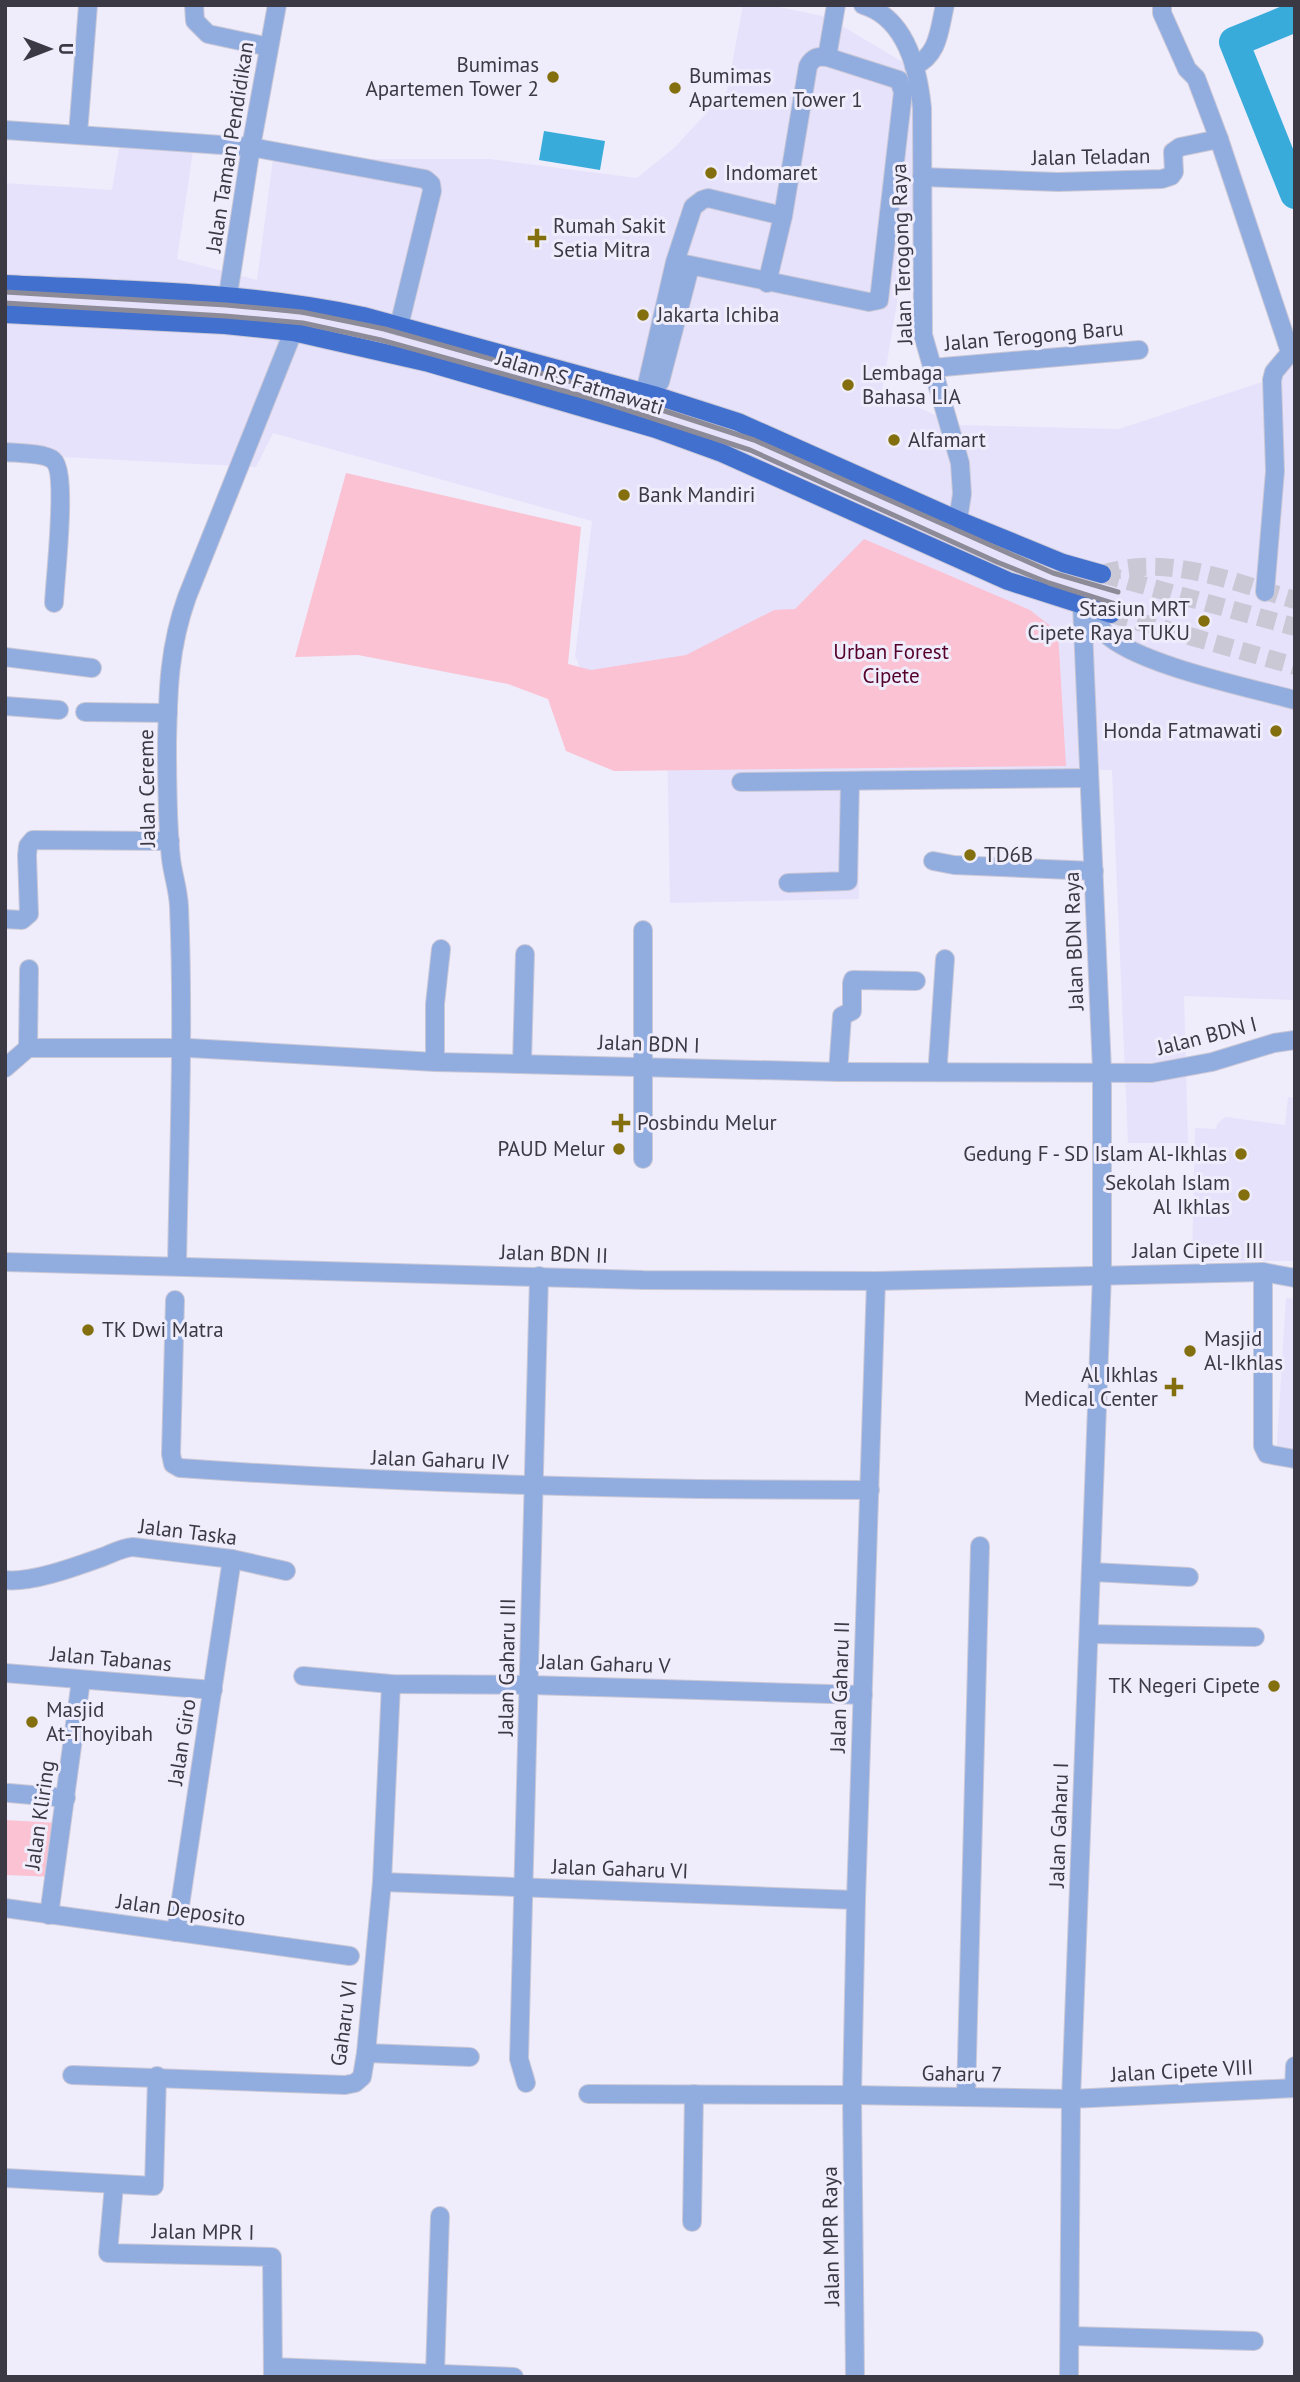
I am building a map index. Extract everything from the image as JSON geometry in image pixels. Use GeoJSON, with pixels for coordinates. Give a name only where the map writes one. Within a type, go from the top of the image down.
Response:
{"type":"FeatureCollection","features":[{"type":"Feature","properties":{"kind":"main road","name":"Jalan RS Fatmawati"},"geometry":{"type":"LineString","coordinates":[[5,284],[228,295],[314,306],[399,326],[651,394],[769,434],[958,520],[1063,563],[1102,574]]}},
{"type":"Feature","properties":{"kind":"main road"},"geometry":{"type":"LineString","coordinates":[[102,319],[99,306],[104,289]]}},
{"type":"Feature","properties":{"kind":"main road","name":"Jalan RS Fatmawati"},"geometry":{"type":"LineString","coordinates":[[5,314],[225,325],[293,332],[429,363],[656,429],[763,470],[1008,582],[1111,614]]}},
{"type":"Feature","properties":{"kind":"street"},"geometry":{"type":"LineString","coordinates":[[194,5],[195,20],[208,34],[269,47]]}},
{"type":"Feature","properties":{"kind":"street","name":"Jalan Taman Pendidikan"},"geometry":{"type":"LineString","coordinates":[[228,295],[251,146],[278,5]]}},
{"type":"Feature","properties":{"kind":"street"},"geometry":{"type":"LineString","coordinates":[[822,57],[825,5]]}},
{"type":"Feature","properties":{"kind":"street"},"geometry":{"type":"LineString","coordinates":[[822,57],[836,5]]}},
{"type":"Feature","properties":{"kind":"street","name":"Jalan Terogong Raya"},"geometry":{"type":"LineString","coordinates":[[863,5],[876,9],[898,31],[910,50],[922,108],[923,335],[960,463],[962,494],[958,520]]}},
{"type":"Feature","properties":{"kind":"street"},"geometry":{"type":"LineString","coordinates":[[914,66],[927,60],[934,48],[945,5]]}},
{"type":"Feature","properties":{"kind":"street"},"geometry":{"type":"LineString","coordinates":[[1162,5],[1162,13],[1187,69],[1196,78],[1292,349],[1272,380],[1275,471],[1265,592]]}},
{"type":"Feature","properties":{"kind":"street"},"geometry":{"type":"LineString","coordinates":[[78,134],[83,6]]}},
{"type":"Feature","properties":{"kind":"street"},"geometry":{"type":"LineString","coordinates":[[683,265],[768,283],[869,302],[877,301],[881,296],[902,86],[895,77],[822,57],[808,65],[783,216],[768,283]]}},
{"type":"Feature","properties":{"kind":"street"},"geometry":{"type":"LineString","coordinates":[[5,130],[251,146],[425,179],[429,181],[432,191],[399,326]]}},
{"type":"Feature","properties":{"kind":"street","name":"Jalan Teladan"},"geometry":{"type":"LineString","coordinates":[[922,177],[1058,182],[1162,179],[1174,172],[1172,152],[1180,147],[1219,139]]}},
{"type":"Feature","properties":{"kind":"street"},"geometry":{"type":"LineString","coordinates":[[651,394],[683,265],[693,207],[708,198],[783,216]]}},
{"type":"Feature","properties":{"kind":"street","name":"Jalan Cereme"},"geometry":{"type":"LineString","coordinates":[[177,1266],[181,1048],[178,890],[171,859],[167,797],[169,673],[177,624],[293,332]]}},
{"type":"Feature","properties":{"kind":"street","name":"Jalan Terogong Baru"},"geometry":{"type":"LineString","coordinates":[[932,368],[1139,351]]}},
{"type":"Feature","properties":{"kind":"street"},"geometry":{"type":"LineString","coordinates":[[5,452],[48,456],[60,471],[54,603]]}},
{"type":"Feature","properties":{"kind":"street"},"geometry":{"type":"LineString","coordinates":[[1087,607],[1104,632],[1116,642],[1133,650],[1166,664],[1295,700]]}},
{"type":"Feature","properties":{"kind":"street","name":"Jalan BDN Raya"},"geometry":{"type":"LineString","coordinates":[[1087,607],[1089,778],[1102,1071],[1102,1274]]}},
{"type":"Feature","properties":{"kind":"street"},"geometry":{"type":"LineString","coordinates":[[5,657],[92,668]]}},
{"type":"Feature","properties":{"kind":"street"},"geometry":{"type":"LineString","coordinates":[[5,706],[59,710]]}},
{"type":"Feature","properties":{"kind":"street"},"geometry":{"type":"LineString","coordinates":[[85,712],[168,713]]}},
{"type":"Feature","properties":{"kind":"street"},"geometry":{"type":"LineString","coordinates":[[741,782],[1089,778]]}},
{"type":"Feature","properties":{"kind":"street"},"geometry":{"type":"LineString","coordinates":[[788,883],[848,881],[850,781]]}},
{"type":"Feature","properties":{"kind":"street"},"geometry":{"type":"LineString","coordinates":[[5,919],[22,920],[29,914],[27,856],[28,846],[33,840],[170,841]]}},
{"type":"Feature","properties":{"kind":"street"},"geometry":{"type":"LineString","coordinates":[[933,861],[954,865],[1094,871]]}},
{"type":"Feature","properties":{"kind":"street"},"geometry":{"type":"LineString","coordinates":[[643,930],[643,1158]]}},
{"type":"Feature","properties":{"kind":"street"},"geometry":{"type":"LineString","coordinates":[[435,1062],[435,1004],[441,949]]}},
{"type":"Feature","properties":{"kind":"street"},"geometry":{"type":"LineString","coordinates":[[522,1062],[525,954]]}},
{"type":"Feature","properties":{"kind":"street"},"geometry":{"type":"LineString","coordinates":[[940,1071],[938,1062],[945,959]]}},
{"type":"Feature","properties":{"kind":"street"},"geometry":{"type":"LineString","coordinates":[[5,1068],[28,1048],[29,969]]}},
{"type":"Feature","properties":{"kind":"street"},"geometry":{"type":"LineString","coordinates":[[838,1072],[842,1016],[852,1011],[853,980],[916,981]]}},
{"type":"Feature","properties":{"kind":"street","name":"Jalan BDN I"},"geometry":{"type":"LineString","coordinates":[[28,1048],[181,1048],[435,1062],[522,1062],[838,1072],[1153,1073],[1213,1062],[1274,1043],[1295,1040]]}},
{"type":"Feature","properties":{"kind":"street","name":"Jalan BDN II"},"geometry":{"type":"LineString","coordinates":[[5,1262],[643,1280],[876,1281],[1102,1274]]}},
{"type":"Feature","properties":{"kind":"street"},"geometry":{"type":"LineString","coordinates":[[1263,1272],[1263,1446],[1267,1454],[1295,1459]]}},
{"type":"Feature","properties":{"kind":"street","name":"Jalan Cipete III"},"geometry":{"type":"LineString","coordinates":[[1102,1274],[1263,1272],[1295,1278]]}},
{"type":"Feature","properties":{"kind":"street","name":"Jalan Gaharu I"},"geometry":{"type":"LineString","coordinates":[[1069,2377],[1071,2099],[1102,1274]]}},
{"type":"Feature","properties":{"kind":"street","name":"Jalan Gaharu III"},"geometry":{"type":"LineString","coordinates":[[526,2083],[519,2059],[539,1276]]}},
{"type":"Feature","properties":{"kind":"street","name":"Jalan Gaharu II"},"geometry":{"type":"LineString","coordinates":[[852,2095],[876,1281]]}},
{"type":"Feature","properties":{"kind":"street","name":"Jalan Gaharu IV"},"geometry":{"type":"LineString","coordinates":[[175,1300],[171,1454],[176,1466],[338,1479],[534,1486],[870,1490]]}},
{"type":"Feature","properties":{"kind":"street"},"geometry":{"type":"LineString","coordinates":[[966,2097],[980,1546]]}},
{"type":"Feature","properties":{"kind":"street","name":"Jalan Taska"},"geometry":{"type":"LineString","coordinates":[[5,1580],[28,1579],[99,1559],[124,1547],[232,1559],[286,1571]]}},
{"type":"Feature","properties":{"kind":"street","name":"Jalan Giro"},"geometry":{"type":"LineString","coordinates":[[176,1932],[232,1559]]}},
{"type":"Feature","properties":{"kind":"street"},"geometry":{"type":"LineString","coordinates":[[1092,1572],[1189,1577]]}},
{"type":"Feature","properties":{"kind":"street"},"geometry":{"type":"LineString","coordinates":[[1089,1634],[1255,1637]]}},
{"type":"Feature","properties":{"kind":"street","name":"Jalan Tabanas"},"geometry":{"type":"LineString","coordinates":[[5,1673],[213,1690]]}},
{"type":"Feature","properties":{"kind":"street","name":"Jalan Gaharu V"},"geometry":{"type":"LineString","coordinates":[[303,1676],[391,1684],[530,1685],[863,1695]]}},
{"type":"Feature","properties":{"kind":"street","name":"Jalan Kliring"},"geometry":{"type":"LineString","coordinates":[[49,1915],[81,1680]]}},
{"type":"Feature","properties":{"kind":"street","name":"Gaharu VI"},"geometry":{"type":"LineString","coordinates":[[72,2075],[355,2084],[362,2077],[382,1882],[391,1684]]}},
{"type":"Feature","properties":{"kind":"street"},"geometry":{"type":"LineString","coordinates":[[9,1793],[66,1798]]}},
{"type":"Feature","properties":{"kind":"street","name":"Jalan Gaharu VI"},"geometry":{"type":"LineString","coordinates":[[382,1882],[856,1900]]}},
{"type":"Feature","properties":{"kind":"street","name":"Jalan Deposito"},"geometry":{"type":"LineString","coordinates":[[5,1908],[350,1956]]}},
{"type":"Feature","properties":{"kind":"street"},"geometry":{"type":"LineString","coordinates":[[366,2053],[470,2057]]}},
{"type":"Feature","properties":{"kind":"street"},"geometry":{"type":"LineString","coordinates":[[1294,2088],[1295,2066]]}},
{"type":"Feature","properties":{"kind":"street"},"geometry":{"type":"LineString","coordinates":[[5,2178],[154,2186],[157,2076]]}},
{"type":"Feature","properties":{"kind":"street","name":"Jalan Cipete VIII"},"geometry":{"type":"LineString","coordinates":[[1071,2099],[1294,2088]]}},
{"type":"Feature","properties":{"kind":"street","name":"Gaharu 7"},"geometry":{"type":"LineString","coordinates":[[588,2094],[1071,2099]]}},
{"type":"Feature","properties":{"kind":"street"},"geometry":{"type":"LineString","coordinates":[[692,2222],[694,2094]]}},
{"type":"Feature","properties":{"kind":"street","name":"Jalan MPR Raya"},"geometry":{"type":"LineString","coordinates":[[852,2095],[855,2377]]}},
{"type":"Feature","properties":{"kind":"street","name":"Jalan MPR I"},"geometry":{"type":"LineString","coordinates":[[114,2185],[107,2253],[270,2256],[273,2372],[514,2377]]}},
{"type":"Feature","properties":{"kind":"street"},"geometry":{"type":"LineString","coordinates":[[435,2374],[440,2216]]}},
{"type":"Feature","properties":{"kind":"street"},"geometry":{"type":"LineString","coordinates":[[1070,2336],[1254,2341]]}},
{"type":"Feature","properties":{"kind":"shaded area"},"geometry":{"type":"Polygon","coordinates":[[[743,5],[770,5],[827,17],[921,73],[931,104],[882,391],[957,425],[1119,429],[1268,380],[1295,365],[1295,1000],[1184,996],[1188,1143],[1128,1143],[1112,770],[858,773],[859,899],[670,903],[667,729],[594,701],[575,656],[592,521],[273,433],[256,467],[5,454],[5,183],[112,190],[121,136],[194,145],[177,259],[257,280],[273,159],[489,159],[637,178],[674,148],[727,91],[743,5]]]}},
{"type":"Feature","properties":{"kind":"shaded area","name":"Sekolah Islam Al Ikhlas"},"geometry":{"type":"Polygon","coordinates":[[[1288,1097],[1295,1098],[1295,1261],[1192,1261],[1195,1128],[1216,1129],[1217,1124],[1225,1117],[1285,1125],[1288,1097]]]}},
{"type":"Feature","properties":{"kind":"shaded area"},"geometry":{"type":"Polygon","coordinates":[[[1286,1298],[1295,1299],[1295,1460],[1276,1458],[1286,1298]]]}},
{"type":"Feature","properties":{"kind":"green space","name":"Urban Forest Cipete"},"geometry":{"type":"Polygon","coordinates":[[[346,473],[581,527],[568,664],[591,670],[686,655],[774,610],[795,609],[864,539],[1030,610],[1058,632],[1066,766],[614,771],[566,751],[548,699],[508,684],[358,655],[295,657],[346,473]]]}},
{"type":"Feature","properties":{"kind":"green space"},"geometry":{"type":"Polygon","coordinates":[[[5,1820],[59,1823],[56,1877],[5,1875],[5,1820]]]}},
{"type":"Feature","properties":{"kind":"water"},"geometry":{"type":"Polygon","coordinates":[[[544,131],[605,141],[600,170],[539,160],[544,131]]]}},
{"type":"Feature","properties":{"kind":"waterway"},"geometry":{"type":"LineString","coordinates":[[1295,17],[1234,42],[1295,194]]}},
{"type":"Feature","properties":{"kind":"tunnel"},"geometry":{"type":"LineString","coordinates":[[1102,574],[1127,568],[1175,568],[1224,578],[1295,600]]}},
{"type":"Feature","properties":{"kind":"tunnel"},"geometry":{"type":"LineString","coordinates":[[1102,574],[1295,627]]}},
{"type":"Feature","properties":{"kind":"tunnel"},"geometry":{"type":"LineString","coordinates":[[1111,614],[1295,666]]}},
{"type":"Feature","properties":{"kind":"railway"},"geometry":{"type":"LineString","coordinates":[[5,292],[302,312],[385,329],[597,389],[754,440],[1053,573],[1118,592]]}},
{"type":"Feature","properties":{"kind":"railway"},"geometry":{"type":"LineString","coordinates":[[5,303],[303,323],[381,340],[593,399],[750,450],[997,562],[1049,583],[1115,604]]}},
{"type":"Feature","properties":{"kind":"place","name":"Bumimas Apartemen Tower 2"},"geometry":{"type":"Point","coordinates":[553,77]}},
{"type":"Feature","properties":{"kind":"place","name":"Bumimas Apartemen Tower 1"},"geometry":{"type":"Point","coordinates":[675,88]}},
{"type":"Feature","properties":{"kind":"place","name":"Indomaret"},"geometry":{"type":"Point","coordinates":[711,173]}},
{"type":"Feature","properties":{"kind":"place","name":"Rumah Sakit Setia Mitra"},"geometry":{"type":"Point","coordinates":[537,238]}},
{"type":"Feature","properties":{"kind":"place","name":"Jakarta Ichiba"},"geometry":{"type":"Point","coordinates":[643,315]}},
{"type":"Feature","properties":{"kind":"place","name":"Lembaga Bahasa LIA"},"geometry":{"type":"Point","coordinates":[848,385]}},
{"type":"Feature","properties":{"kind":"place","name":"Alfamart"},"geometry":{"type":"Point","coordinates":[894,440]}},
{"type":"Feature","properties":{"kind":"place","name":"Bank Mandiri"},"geometry":{"type":"Point","coordinates":[624,495]}},
{"type":"Feature","properties":{"kind":"place","name":"Stasiun MRT Cipete Raya TUKU"},"geometry":{"type":"Point","coordinates":[1204,621]}},
{"type":"Feature","properties":{"kind":"place","name":"Honda Fatmawati"},"geometry":{"type":"Point","coordinates":[1276,731]}},
{"type":"Feature","properties":{"kind":"place","name":"TD6B"},"geometry":{"type":"Point","coordinates":[970,855]}},
{"type":"Feature","properties":{"kind":"place","name":"Posbindu Melur"},"geometry":{"type":"Point","coordinates":[621,1123]}},
{"type":"Feature","properties":{"kind":"place","name":"PAUD Melur"},"geometry":{"type":"Point","coordinates":[619,1149]}},
{"type":"Feature","properties":{"kind":"place","name":"Gedung F - SD Islam Al-Ikhlas"},"geometry":{"type":"Point","coordinates":[1241,1154]}},
{"type":"Feature","properties":{"kind":"place","name":"Sekolah Islam Al Ikhlas"},"geometry":{"type":"Point","coordinates":[1244,1195]}},
{"type":"Feature","properties":{"kind":"place","name":"TK Dwi Matra"},"geometry":{"type":"Point","coordinates":[88,1330]}},
{"type":"Feature","properties":{"kind":"place","name":"Masjid Al-Ikhlas"},"geometry":{"type":"Point","coordinates":[1190,1351]}},
{"type":"Feature","properties":{"kind":"place","name":"Al Ikhlas Medical Center"},"geometry":{"type":"Point","coordinates":[1174,1387]}},
{"type":"Feature","properties":{"kind":"place","name":"TK Negeri Cipete"},"geometry":{"type":"Point","coordinates":[1274,1686]}},
{"type":"Feature","properties":{"kind":"place","name":"Masjid At-Thoyibah"},"geometry":{"type":"Point","coordinates":[32,1722]}}]}
